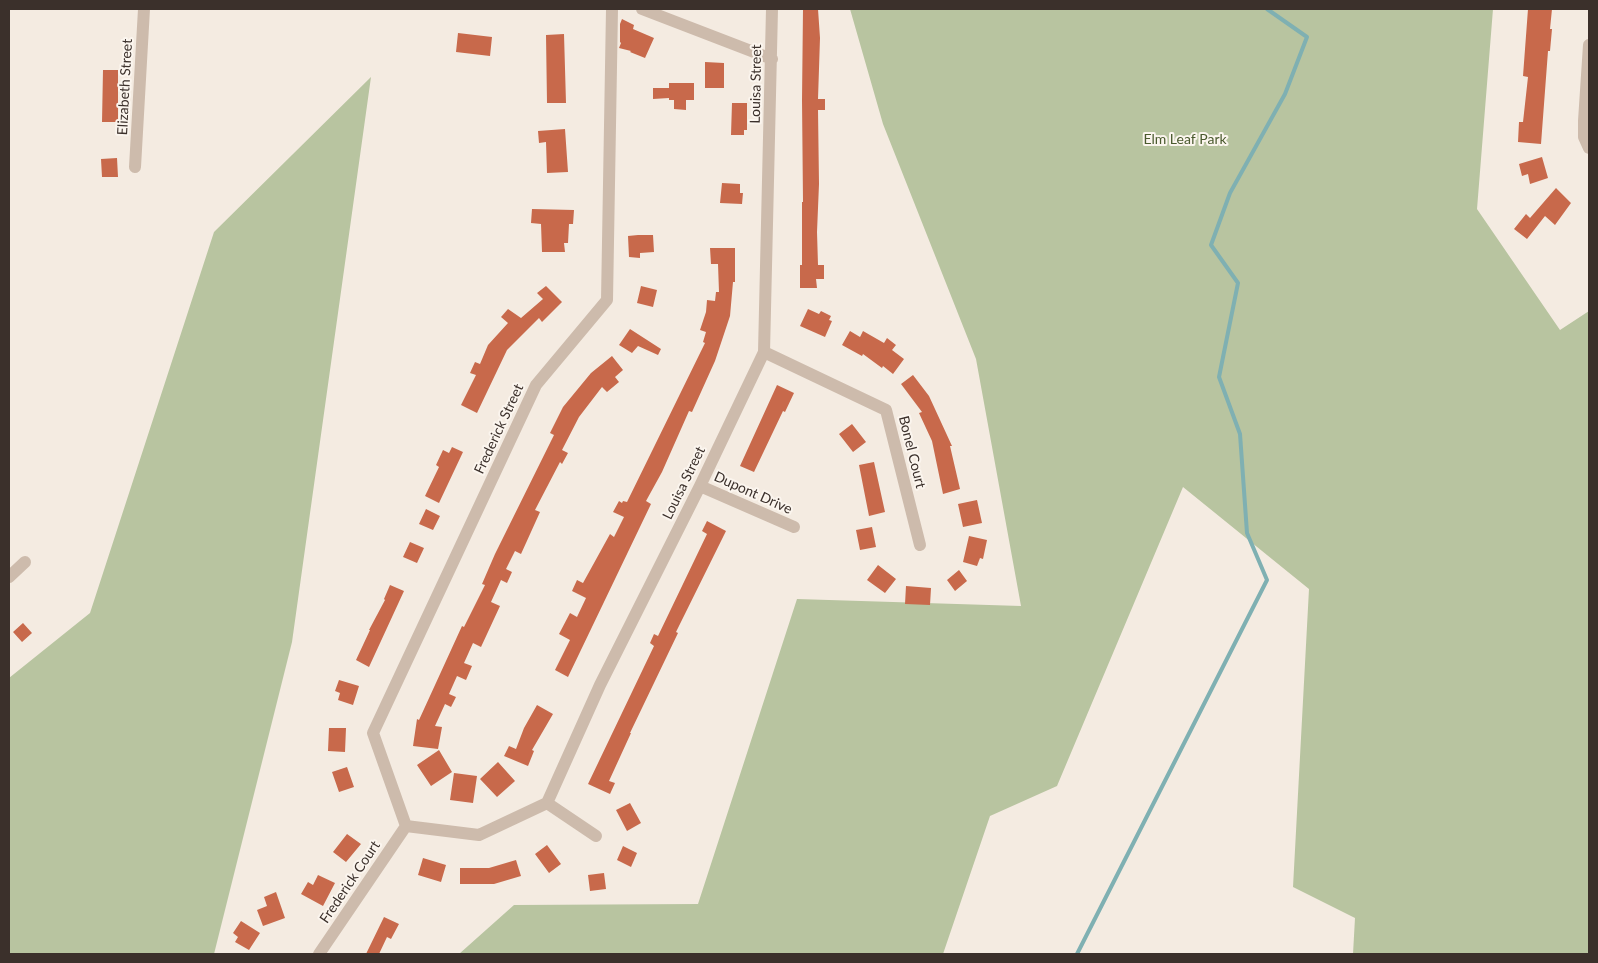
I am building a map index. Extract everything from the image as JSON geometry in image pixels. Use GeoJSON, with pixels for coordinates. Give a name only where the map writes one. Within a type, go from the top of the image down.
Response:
{"type":"FeatureCollection","features":[{"type":"Feature","properties":{"kind":"street","name":"Elizabeth Street"},"geometry":{"type":"LineString","coordinates":[[136,167],[144,9]]}},
{"type":"Feature","properties":{"kind":"street","name":"Frederick Street"},"geometry":{"type":"LineString","coordinates":[[406,826],[373,733],[536,385],[607,300],[612,9]]}},
{"type":"Feature","properties":{"kind":"street"},"geometry":{"type":"LineString","coordinates":[[642,9],[772,59]]}},
{"type":"Feature","properties":{"kind":"street","name":"Louisa Street"},"geometry":{"type":"LineString","coordinates":[[547,803],[600,685],[700,486],[764,352],[772,9]]}},
{"type":"Feature","properties":{"kind":"street"},"geometry":{"type":"LineString","coordinates":[[1589,45],[1584,121],[1584,137],[1589,148]]}},
{"type":"Feature","properties":{"kind":"street","name":"Bonel Court"},"geometry":{"type":"LineString","coordinates":[[764,352],[886,410],[920,545]]}},
{"type":"Feature","properties":{"kind":"street","name":"Dupont Drive"},"geometry":{"type":"LineString","coordinates":[[700,486],[794,527]]}},
{"type":"Feature","properties":{"kind":"street"},"geometry":{"type":"LineString","coordinates":[[9,577],[25,562]]}},
{"type":"Feature","properties":{"kind":"street"},"geometry":{"type":"LineString","coordinates":[[406,826],[479,835],[547,803],[596,836]]}},
{"type":"Feature","properties":{"kind":"street","name":"Frederick Court"},"geometry":{"type":"LineString","coordinates":[[319,954],[406,826]]}},
{"type":"Feature","properties":{"kind":"green space","name":"Elm Leaf Park"},"geometry":{"type":"Polygon","coordinates":[[[850,9],[1493,9],[1477,209],[1560,330],[1589,311],[1589,954],[1353,954],[1355,918],[1293,887],[1309,589],[1183,487],[1057,786],[990,816],[943,954],[459,954],[514,905],[698,904],[797,599],[1021,606],[976,359],[883,124],[850,9]]]}},
{"type":"Feature","properties":{"kind":"green space"},"geometry":{"type":"Polygon","coordinates":[[[371,77],[292,642],[214,954],[9,954],[9,678],[90,613],[214,232],[371,77]]]}},
{"type":"Feature","properties":{"kind":"building"},"geometry":{"type":"Polygon","coordinates":[[[803,9],[818,9],[820,38],[818,99],[825,99],[825,110],[818,110],[819,184],[817,232],[818,265],[824,265],[824,279],[816,279],[817,288],[800,288],[803,202],[803,9]]]}},
{"type":"Feature","properties":{"kind":"building"},"geometry":{"type":"Polygon","coordinates":[[[1528,9],[1552,9],[1550,29],[1552,29],[1550,51],[1548,51],[1541,144],[1518,142],[1519,122],[1523,122],[1528,77],[1523,76],[1528,9]]]}},
{"type":"Feature","properties":{"kind":"building"},"geometry":{"type":"Polygon","coordinates":[[[622,19],[634,25],[633,29],[654,38],[645,58],[631,51],[619,48],[622,19]]]}},
{"type":"Feature","properties":{"kind":"building"},"geometry":{"type":"Polygon","coordinates":[[[458,33],[492,37],[490,56],[456,52],[458,33]]]}},
{"type":"Feature","properties":{"kind":"building"},"geometry":{"type":"Polygon","coordinates":[[[564,34],[566,103],[547,103],[546,35],[564,34]]]}},
{"type":"Feature","properties":{"kind":"building"},"geometry":{"type":"Polygon","coordinates":[[[705,62],[724,63],[724,88],[705,88],[705,62]]]}},
{"type":"Feature","properties":{"kind":"building"},"geometry":{"type":"Polygon","coordinates":[[[103,70],[118,70],[118,122],[102,122],[103,70]]]}},
{"type":"Feature","properties":{"kind":"building"},"geometry":{"type":"Polygon","coordinates":[[[669,83],[694,83],[694,100],[686,100],[686,110],[674,109],[674,100],[669,100],[669,98],[653,99],[653,88],[669,88],[669,83]]]}},
{"type":"Feature","properties":{"kind":"building"},"geometry":{"type":"Polygon","coordinates":[[[732,103],[747,103],[747,130],[744,130],[744,135],[731,135],[732,103]]]}},
{"type":"Feature","properties":{"kind":"building"},"geometry":{"type":"Polygon","coordinates":[[[565,129],[568,172],[547,173],[546,142],[539,143],[538,131],[565,129]]]}},
{"type":"Feature","properties":{"kind":"building"},"geometry":{"type":"Polygon","coordinates":[[[1542,157],[1548,178],[1530,184],[1528,174],[1522,176],[1519,164],[1542,157]]]}},
{"type":"Feature","properties":{"kind":"building"},"geometry":{"type":"Polygon","coordinates":[[[117,158],[118,177],[102,177],[101,159],[117,158]]]}},
{"type":"Feature","properties":{"kind":"building"},"geometry":{"type":"Polygon","coordinates":[[[722,183],[740,184],[740,193],[743,193],[742,204],[720,203],[722,183]]]}},
{"type":"Feature","properties":{"kind":"building"},"geometry":{"type":"Polygon","coordinates":[[[1556,188],[1571,203],[1555,225],[1545,216],[1527,239],[1514,229],[1526,214],[1530,218],[1556,188]]]}},
{"type":"Feature","properties":{"kind":"building"},"geometry":{"type":"Polygon","coordinates":[[[532,209],[574,210],[573,224],[569,224],[568,243],[564,243],[565,252],[542,252],[541,224],[531,223],[532,209]]]}},
{"type":"Feature","properties":{"kind":"building"},"geometry":{"type":"Polygon","coordinates":[[[653,235],[654,252],[640,253],[640,258],[629,257],[628,236],[653,235]]]}},
{"type":"Feature","properties":{"kind":"building"},"geometry":{"type":"Polygon","coordinates":[[[710,248],[735,248],[735,282],[733,282],[730,316],[715,361],[692,412],[689,411],[662,472],[646,501],[651,504],[568,677],[555,670],[570,640],[559,634],[570,613],[577,617],[586,598],[572,591],[577,580],[583,583],[610,534],[614,537],[624,517],[613,512],[619,501],[622,503],[623,501],[627,502],[705,343],[703,342],[706,332],[700,330],[706,312],[707,300],[715,301],[716,292],[719,292],[718,264],[711,264],[710,248]]]}},
{"type":"Feature","properties":{"kind":"building"},"geometry":{"type":"Polygon","coordinates":[[[546,286],[562,302],[542,322],[539,318],[507,350],[477,413],[461,405],[476,375],[470,373],[475,362],[480,364],[488,345],[508,323],[501,317],[508,309],[521,318],[543,299],[537,293],[546,286]]]}},
{"type":"Feature","properties":{"kind":"building"},"geometry":{"type":"Polygon","coordinates":[[[641,286],[657,290],[653,307],[637,303],[641,286]]]}},
{"type":"Feature","properties":{"kind":"building"},"geometry":{"type":"Polygon","coordinates":[[[808,309],[819,314],[821,311],[831,316],[829,320],[832,321],[825,337],[800,326],[808,309]]]}},
{"type":"Feature","properties":{"kind":"building"},"geometry":{"type":"Polygon","coordinates":[[[630,329],[661,349],[658,355],[638,346],[632,353],[619,345],[630,329]]]}},
{"type":"Feature","properties":{"kind":"building"},"geometry":{"type":"Polygon","coordinates":[[[850,331],[860,337],[863,331],[884,343],[887,338],[896,345],[892,350],[904,359],[893,374],[863,354],[862,356],[842,345],[850,331]]]}},
{"type":"Feature","properties":{"kind":"building"},"geometry":{"type":"Polygon","coordinates":[[[612,356],[623,370],[615,377],[619,382],[607,392],[602,387],[579,417],[562,450],[568,453],[562,464],[560,462],[535,510],[540,512],[521,554],[515,551],[506,569],[512,572],[507,583],[501,580],[491,602],[500,606],[481,647],[473,643],[464,663],[472,666],[466,680],[457,676],[449,694],[456,697],[451,707],[445,704],[435,726],[442,727],[438,749],[413,746],[417,719],[419,720],[462,626],[464,627],[485,585],[482,584],[495,554],[554,435],[550,433],[563,407],[591,373],[612,356]]]}},
{"type":"Feature","properties":{"kind":"building"},"geometry":{"type":"Polygon","coordinates":[[[913,375],[929,396],[952,446],[950,446],[960,489],[943,494],[932,441],[919,413],[922,412],[901,384],[913,375]]]}},
{"type":"Feature","properties":{"kind":"building"},"geometry":{"type":"Polygon","coordinates":[[[777,385],[794,393],[785,412],[783,411],[754,472],[740,466],[777,385]]]}},
{"type":"Feature","properties":{"kind":"building"},"geometry":{"type":"Polygon","coordinates":[[[852,424],[866,442],[853,452],[839,434],[852,424]]]}},
{"type":"Feature","properties":{"kind":"building"},"geometry":{"type":"Polygon","coordinates":[[[452,447],[463,452],[439,503],[425,496],[439,467],[436,465],[443,450],[449,453],[452,447]]]}},
{"type":"Feature","properties":{"kind":"building"},"geometry":{"type":"Polygon","coordinates":[[[874,462],[885,512],[869,516],[859,465],[874,462]]]}},
{"type":"Feature","properties":{"kind":"building"},"geometry":{"type":"Polygon","coordinates":[[[977,500],[982,523],[963,527],[958,504],[977,500]]]}},
{"type":"Feature","properties":{"kind":"building"},"geometry":{"type":"Polygon","coordinates":[[[426,509],[440,516],[433,530],[419,524],[426,509]]]}},
{"type":"Feature","properties":{"kind":"building"},"geometry":{"type":"Polygon","coordinates":[[[707,521],[726,531],[676,632],[678,633],[630,733],[609,781],[615,783],[610,794],[588,784],[654,646],[650,643],[654,634],[658,636],[707,534],[702,531],[707,521]]]}},
{"type":"Feature","properties":{"kind":"building"},"geometry":{"type":"Polygon","coordinates":[[[872,527],[876,547],[860,550],[856,530],[872,527]]]}},
{"type":"Feature","properties":{"kind":"building"},"geometry":{"type":"Polygon","coordinates":[[[969,536],[987,540],[983,559],[980,558],[977,566],[963,562],[969,536]]]}},
{"type":"Feature","properties":{"kind":"building"},"geometry":{"type":"Polygon","coordinates":[[[410,542],[424,548],[417,563],[403,557],[410,542]]]}},
{"type":"Feature","properties":{"kind":"building"},"geometry":{"type":"Polygon","coordinates":[[[878,565],[896,579],[885,593],[867,580],[878,565]]]}},
{"type":"Feature","properties":{"kind":"building"},"geometry":{"type":"Polygon","coordinates":[[[959,570],[967,581],[955,591],[947,580],[959,570]]]}},
{"type":"Feature","properties":{"kind":"building"},"geometry":{"type":"Polygon","coordinates":[[[390,585],[404,591],[369,667],[356,660],[385,600],[390,585]]]}},
{"type":"Feature","properties":{"kind":"building"},"geometry":{"type":"Polygon","coordinates":[[[906,586],[931,588],[930,605],[905,604],[906,586]]]}},
{"type":"Feature","properties":{"kind":"building"},"geometry":{"type":"Polygon","coordinates":[[[23,623],[32,633],[22,642],[13,632],[23,623]]]}},
{"type":"Feature","properties":{"kind":"building"},"geometry":{"type":"Polygon","coordinates":[[[339,680],[359,686],[353,705],[338,700],[340,693],[335,691],[339,680]]]}},
{"type":"Feature","properties":{"kind":"building"},"geometry":{"type":"Polygon","coordinates":[[[537,705],[553,714],[532,750],[534,751],[528,766],[504,756],[509,746],[516,749],[524,728],[537,705]]]}},
{"type":"Feature","properties":{"kind":"building"},"geometry":{"type":"Polygon","coordinates":[[[329,728],[346,728],[345,752],[328,751],[329,728]]]}},
{"type":"Feature","properties":{"kind":"building"},"geometry":{"type":"Polygon","coordinates":[[[439,750],[452,772],[431,786],[417,765],[439,750]]]}},
{"type":"Feature","properties":{"kind":"building"},"geometry":{"type":"Polygon","coordinates":[[[498,762],[515,781],[497,797],[480,779],[498,762]]]}},
{"type":"Feature","properties":{"kind":"building"},"geometry":{"type":"Polygon","coordinates":[[[347,767],[354,787],[339,792],[332,772],[347,767]]]}},
{"type":"Feature","properties":{"kind":"building"},"geometry":{"type":"Polygon","coordinates":[[[454,773],[477,776],[473,803],[450,800],[454,773]]]}},
{"type":"Feature","properties":{"kind":"building"},"geometry":{"type":"Polygon","coordinates":[[[630,803],[641,823],[627,831],[616,810],[630,803]]]}},
{"type":"Feature","properties":{"kind":"building"},"geometry":{"type":"Polygon","coordinates":[[[347,834],[361,844],[346,862],[333,852],[347,834]]]}},
{"type":"Feature","properties":{"kind":"building"},"geometry":{"type":"Polygon","coordinates":[[[547,845],[561,864],[549,873],[535,854],[547,845]]]}},
{"type":"Feature","properties":{"kind":"building"},"geometry":{"type":"Polygon","coordinates":[[[623,846],[637,853],[631,867],[617,860],[623,846]]]}},
{"type":"Feature","properties":{"kind":"building"},"geometry":{"type":"Polygon","coordinates":[[[423,858],[446,865],[441,882],[418,875],[423,858]]]}},
{"type":"Feature","properties":{"kind":"building"},"geometry":{"type":"Polygon","coordinates":[[[516,860],[521,876],[494,884],[460,884],[460,868],[489,868],[516,860]]]}},
{"type":"Feature","properties":{"kind":"building"},"geometry":{"type":"Polygon","coordinates":[[[604,873],[606,889],[590,891],[588,875],[604,873]]]}},
{"type":"Feature","properties":{"kind":"building"},"geometry":{"type":"Polygon","coordinates":[[[318,875],[335,883],[323,906],[301,894],[308,882],[313,885],[318,875]]]}},
{"type":"Feature","properties":{"kind":"building"},"geometry":{"type":"Polygon","coordinates":[[[276,892],[285,918],[263,926],[257,910],[267,906],[264,897],[276,892]]]}},
{"type":"Feature","properties":{"kind":"building"},"geometry":{"type":"Polygon","coordinates":[[[384,917],[399,924],[391,939],[387,937],[379,954],[366,954],[384,917]]]}},
{"type":"Feature","properties":{"kind":"building"},"geometry":{"type":"Polygon","coordinates":[[[241,921],[260,933],[249,950],[235,942],[238,937],[233,933],[241,921]]]}},
{"type":"Feature","properties":{"kind":"waterway"},"geometry":{"type":"LineString","coordinates":[[1077,954],[1267,580],[1247,533],[1240,434],[1219,377],[1238,283],[1211,245],[1230,193],[1285,94],[1307,37],[1267,9]]}}]}
